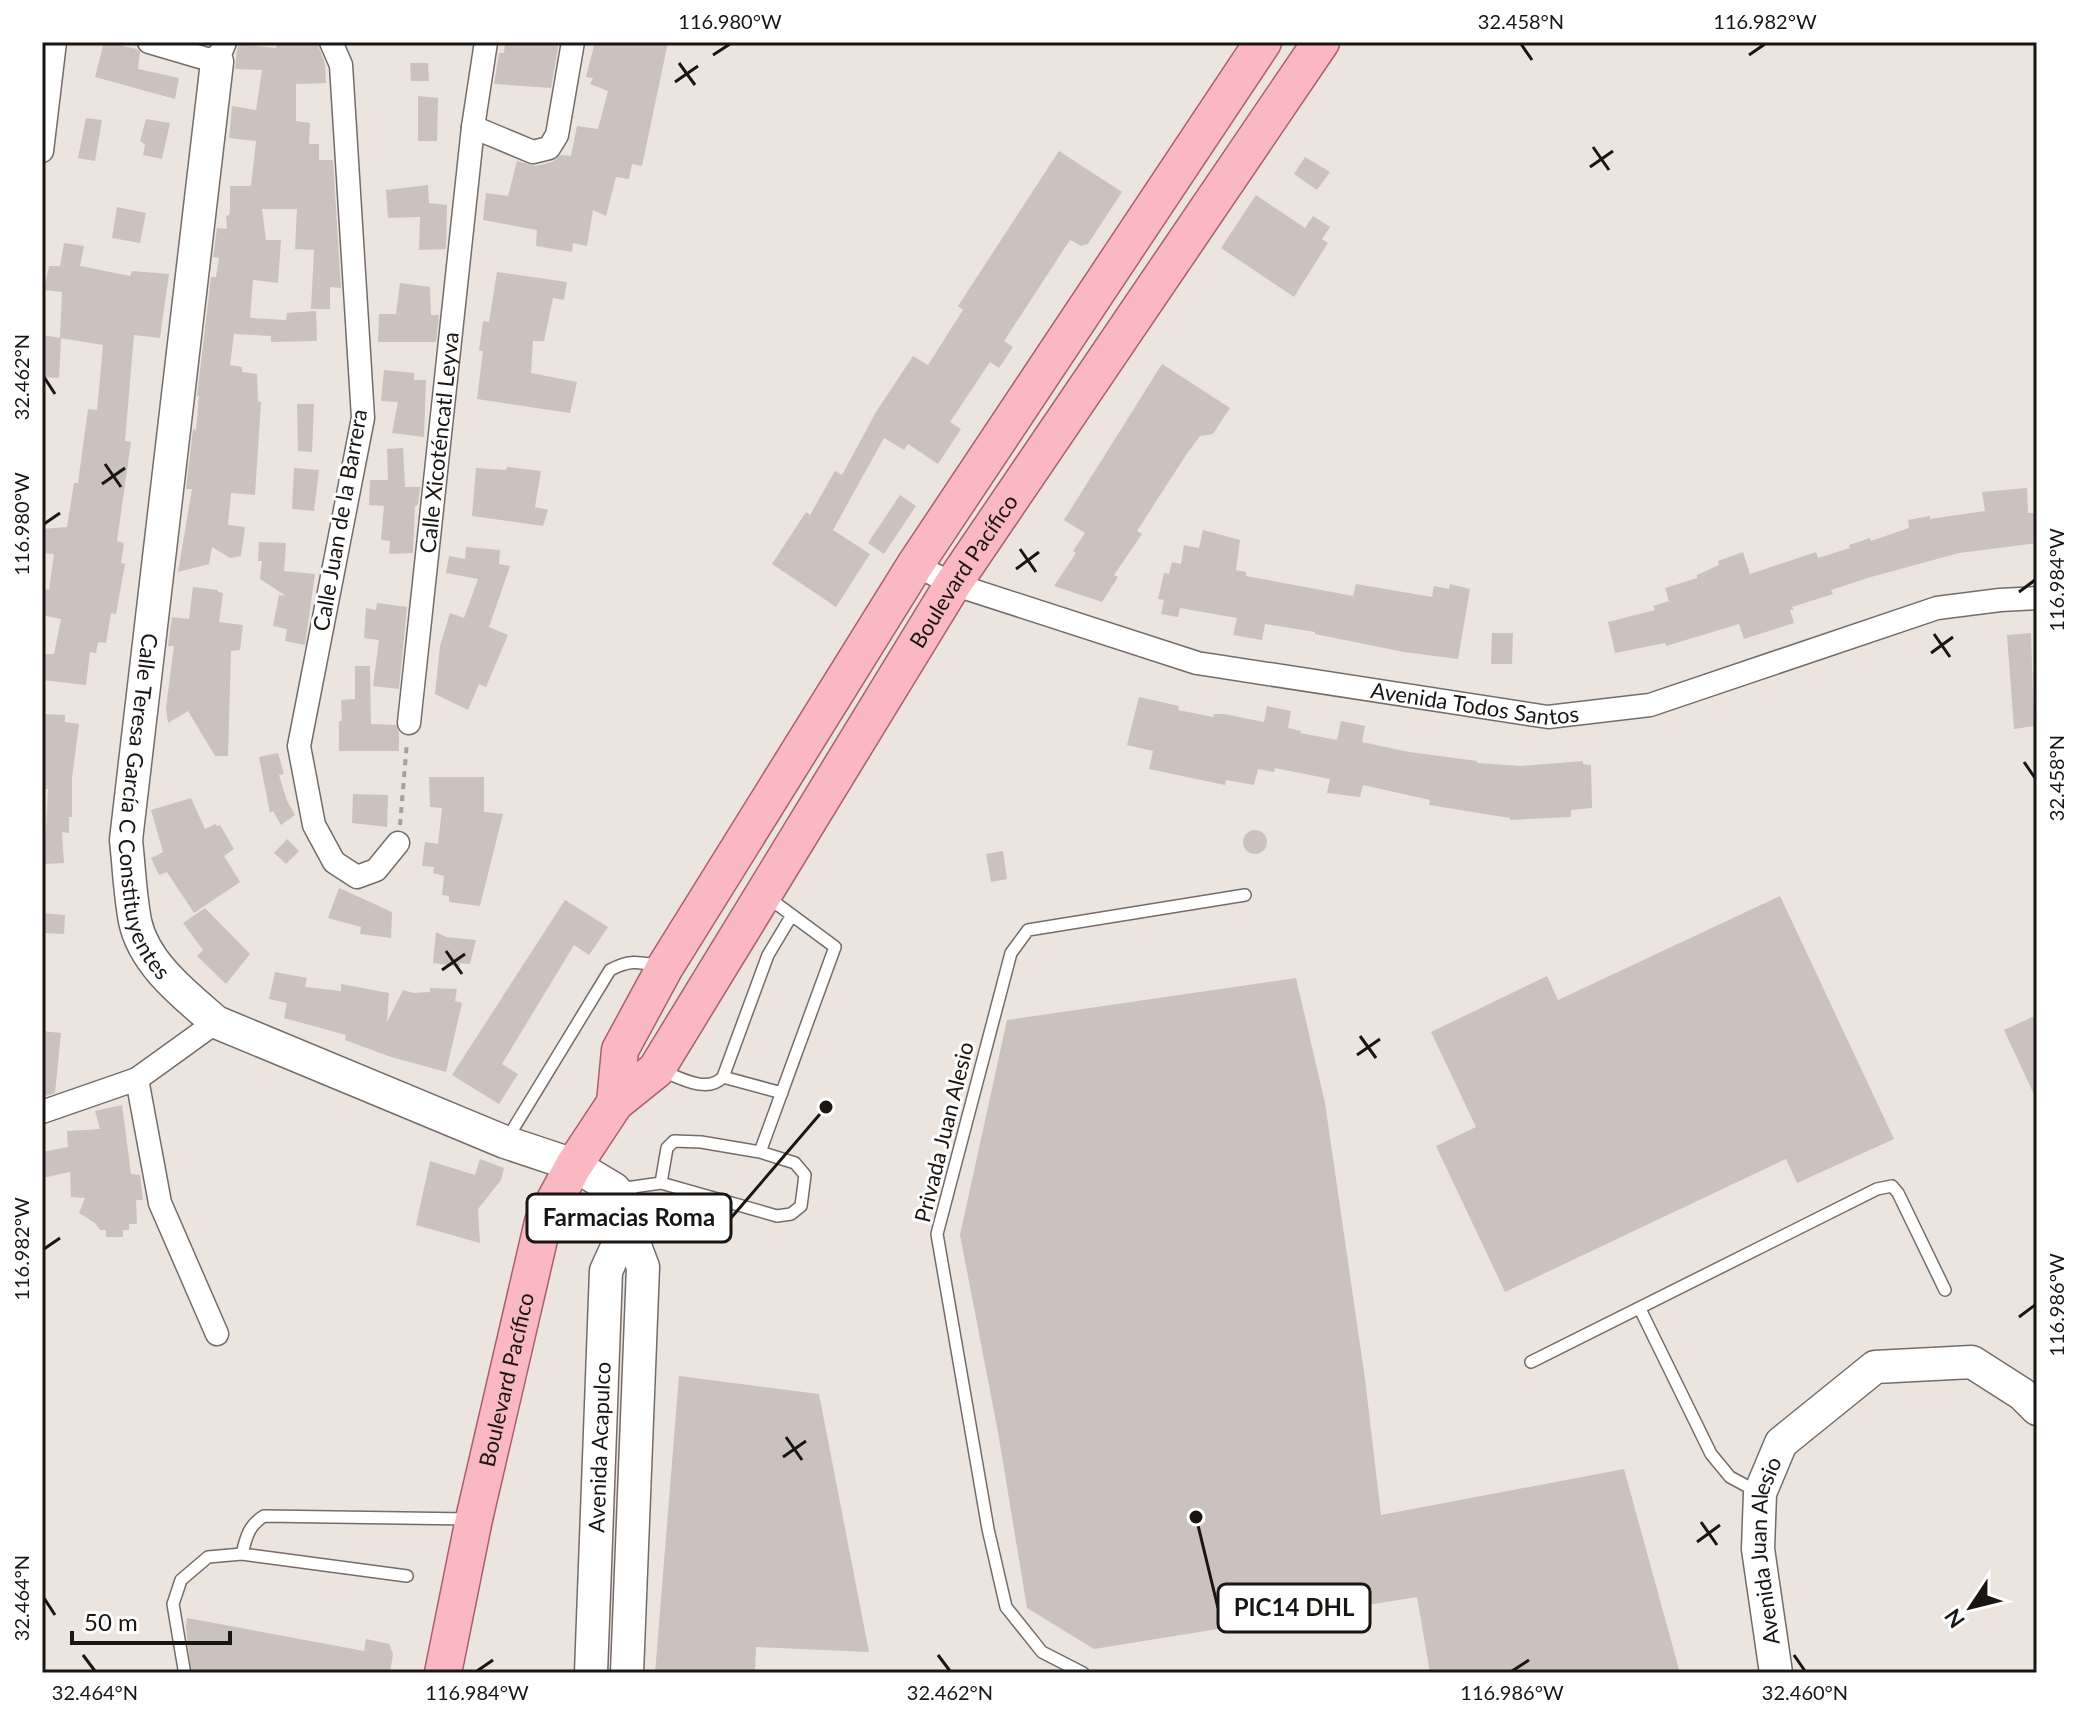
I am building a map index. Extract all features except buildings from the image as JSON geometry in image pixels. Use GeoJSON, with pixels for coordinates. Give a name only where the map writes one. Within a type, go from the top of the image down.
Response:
{"type":"FeatureCollection","features":[{"type":"Feature","properties":{"kind":"main road","name":"Boulevard Pacífico"},"geometry":{"type":"LineString","coordinates":[[638,1060],[665,967],[915,565],[1263,42]]}},
{"type":"Feature","properties":{"kind":"main road","name":"Boulevard Pacífico"},"geometry":{"type":"LineString","coordinates":[[443,1673],[474,1519],[543,1222],[638,1060],[764,894],[953,584],[1321,42]]}},
{"type":"Feature","properties":{"kind":"street"},"geometry":{"type":"LineString","coordinates":[[42,151],[55,42]]}},
{"type":"Feature","properties":{"kind":"street"},"geometry":{"type":"LineString","coordinates":[[149,42],[221,52]]}},
{"type":"Feature","properties":{"kind":"street","name":"Calle Juan de la Barrera"},"geometry":{"type":"LineString","coordinates":[[331,42],[341,65],[363,418],[299,746],[314,825],[334,862],[357,877],[376,870],[398,843]]}},
{"type":"Feature","properties":{"kind":"street","name":"Calle Xicoténcatl Leyva"},"geometry":{"type":"LineString","coordinates":[[409,723],[473,127],[486,42]]}},
{"type":"Feature","properties":{"kind":"street"},"geometry":{"type":"LineString","coordinates":[[473,127],[533,152],[549,148],[557,135],[573,42]]}},
{"type":"Feature","properties":{"kind":"street","name":"Calle Teresa García C Constituyentes"},"geometry":{"type":"LineString","coordinates":[[221,52],[126,840],[135,924],[155,964],[216,1022],[505,1142],[574,1165]]}},
{"type":"Feature","properties":{"kind":"street","name":"Avenida Todos Santos"},"geometry":{"type":"LineString","coordinates":[[915,565],[953,584],[1197,663],[1548,717],[1650,705],[1937,608],[2037,598]]}},
{"type":"Feature","properties":{"kind":"street"},"geometry":{"type":"LineString","coordinates":[[42,1112],[137,1079],[216,1022]]}},
{"type":"Feature","properties":{"kind":"street"},"geometry":{"type":"LineString","coordinates":[[137,1079],[160,1203],[217,1334]]}},
{"type":"Feature","properties":{"kind":"street"},"geometry":{"type":"LineString","coordinates":[[574,1165],[614,1189]]}},
{"type":"Feature","properties":{"kind":"street","name":"Avenida Acapulco"},"geometry":{"type":"LineString","coordinates":[[614,1189],[624,1203],[627,1225],[643,1267],[627,1673]]}},
{"type":"Feature","properties":{"kind":"street","name":"Avenida Acapulco"},"geometry":{"type":"LineString","coordinates":[[591,1673],[606,1271],[627,1225]]}},
{"type":"Feature","properties":{"kind":"street","name":"Avenida Juan Alesio"},"geometry":{"type":"LineString","coordinates":[[1776,1673],[1758,1549],[1760,1493],[1781,1443],[1875,1367],[1972,1362],[2022,1394],[2037,1409]]}},
{"type":"Feature","properties":{"kind":"lane"},"geometry":{"type":"LineString","coordinates":[[760,1152],[835,947],[764,894]]}},
{"type":"Feature","properties":{"kind":"lane","name":"Privada Juan Alesio"},"geometry":{"type":"LineString","coordinates":[[1083,1673],[1042,1652],[1006,1607],[988,1529],[937,1234],[1011,953],[1028,930],[1245,895]]}},
{"type":"Feature","properties":{"kind":"lane"},"geometry":{"type":"LineString","coordinates":[[638,1060],[701,1085],[716,1084],[723,1077],[768,955],[792,915]]}},
{"type":"Feature","properties":{"kind":"lane"},"geometry":{"type":"LineString","coordinates":[[505,1142],[610,970],[623,962],[636,961],[665,967]]}},
{"type":"Feature","properties":{"kind":"lane"},"geometry":{"type":"LineString","coordinates":[[723,1077],[782,1093]]}},
{"type":"Feature","properties":{"kind":"lane"},"geometry":{"type":"LineString","coordinates":[[614,1189],[661,1183],[777,1216],[791,1214],[801,1206],[805,1175],[795,1163],[760,1152],[701,1142],[674,1141],[667,1148],[661,1183]]}},
{"type":"Feature","properties":{"kind":"lane"},"geometry":{"type":"LineString","coordinates":[[1531,1362],[1877,1189],[1892,1186],[1945,1290]]}},
{"type":"Feature","properties":{"kind":"lane"},"geometry":{"type":"LineString","coordinates":[[1640,1309],[1711,1454],[1730,1477],[1760,1493]]}},
{"type":"Feature","properties":{"kind":"lane"},"geometry":{"type":"LineString","coordinates":[[242,1554],[248,1531],[255,1521],[264,1516],[474,1519]]}},
{"type":"Feature","properties":{"kind":"lane"},"geometry":{"type":"LineString","coordinates":[[184,1669],[173,1604],[181,1580],[208,1557],[242,1554],[407,1576]]}},
{"type":"Feature","properties":{"kind":"path"},"geometry":{"type":"LineString","coordinates":[[398,843],[409,723]]}},
{"type":"Feature","properties":{"kind":"place","name":"Farmacias Roma"},"geometry":{"type":"Point","coordinates":[826,1107]}},
{"type":"Feature","properties":{"kind":"place","name":"PIC14 DHL"},"geometry":{"type":"Point","coordinates":[1196,1517]}}]}
